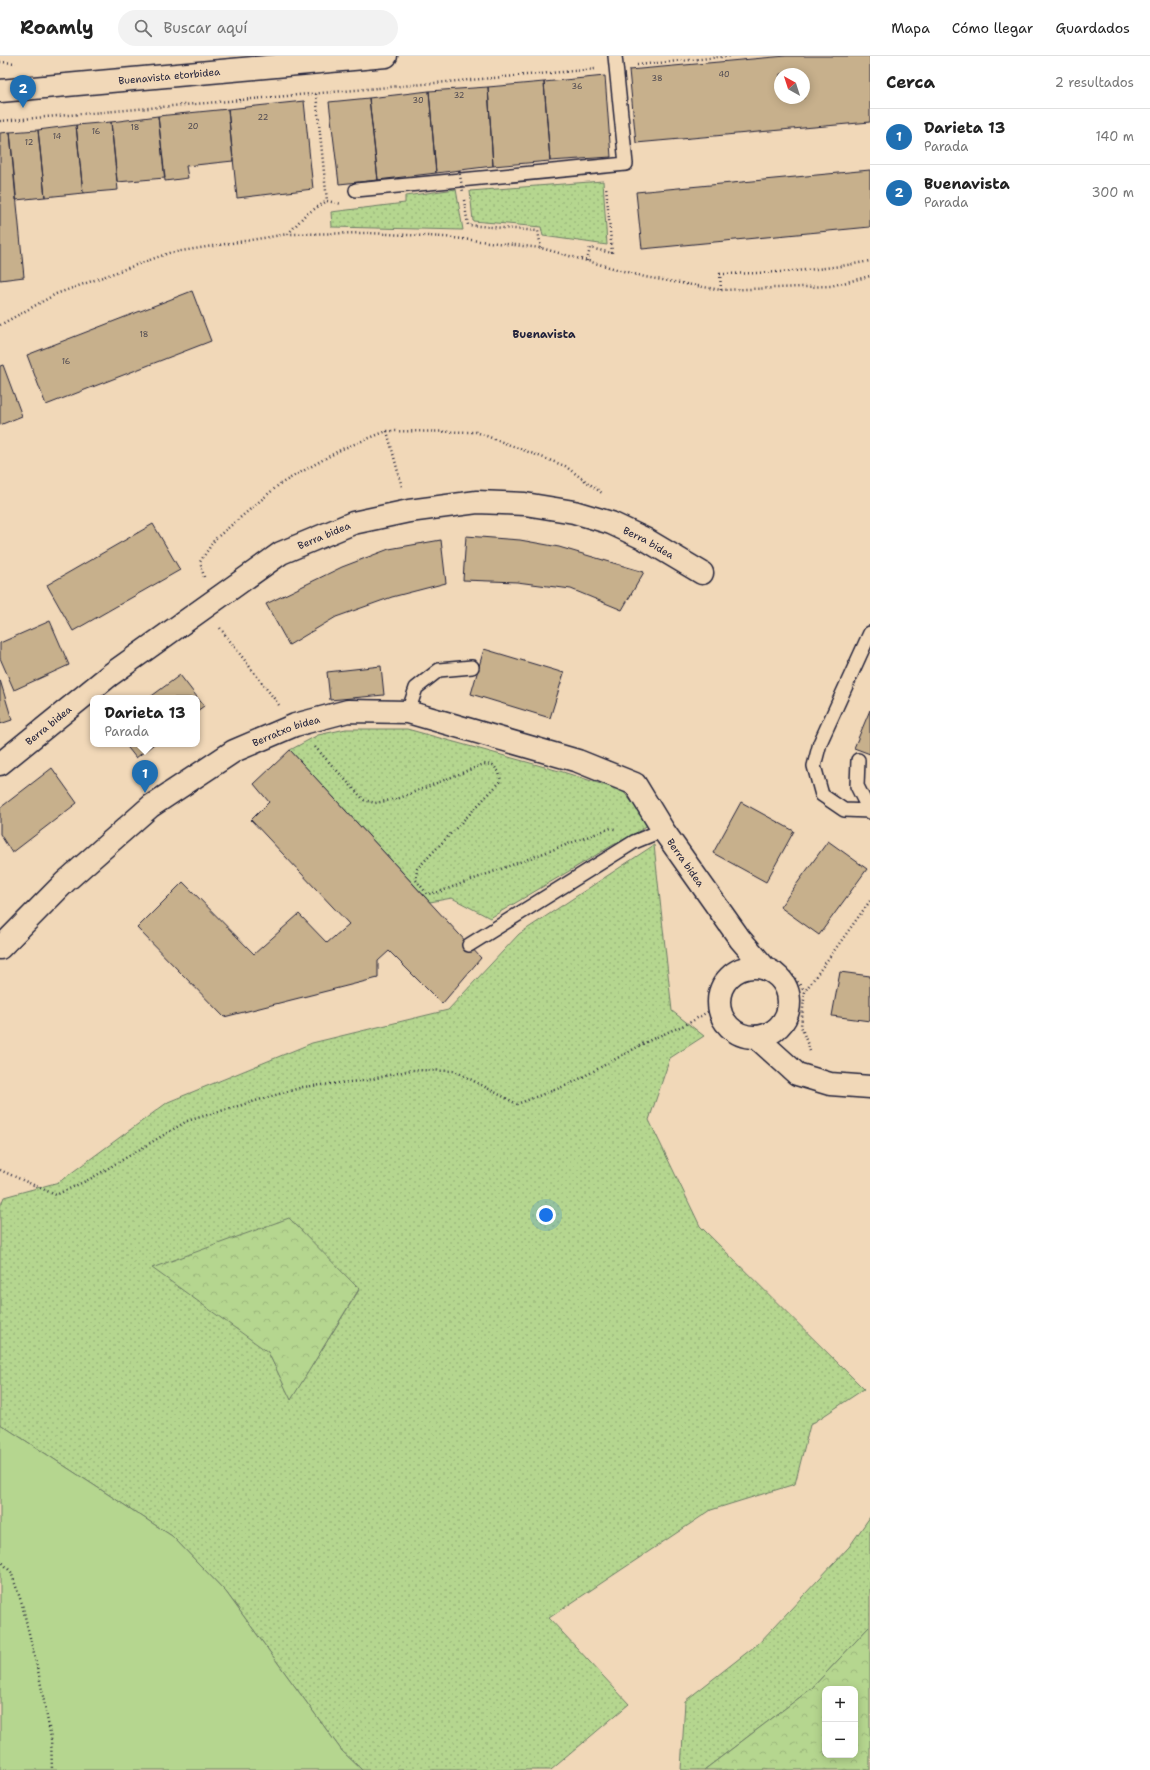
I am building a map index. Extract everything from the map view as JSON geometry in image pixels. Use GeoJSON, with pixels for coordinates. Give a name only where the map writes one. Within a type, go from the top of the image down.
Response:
{"type":"FeatureCollection","features":[{"type":"Feature","properties":{"kind":"street","name":"Buenavista etorbidea"},"geometry":{"type":"LineString","coordinates":[[0,91],[386,56]]}},
{"type":"Feature","properties":{"kind":"street","name":"Berra bidea"},"geometry":{"type":"LineString","coordinates":[[0,764],[110,675],[281,553],[354,523],[409,511],[477,502],[525,504],[574,512],[611,523],[646,539],[702,573]]}},
{"type":"Feature","properties":{"kind":"street","name":"Berratxo bidea"},"geometry":{"type":"LineString","coordinates":[[0,948],[65,882],[151,806],[234,751],[295,725],[348,711],[408,712],[578,761],[636,784]]}},
{"type":"Feature","properties":{"kind":"street","name":"Berra bidea"},"geometry":{"type":"LineString","coordinates":[[636,784],[663,830],[740,939],[756,968]]}},
{"type":"Feature","properties":{"kind":"street"},"geometry":{"type":"LineString","coordinates":[[756,968],[776,974],[780,978],[784,983],[788,994],[789,1007],[785,1018],[778,1028],[768,1035],[756,1037],[743,1036],[732,1030],[724,1021],[719,1005],[719,998],[723,986],[730,976],[741,969],[756,968]]}},
{"type":"Feature","properties":{"kind":"street"},"geometry":{"type":"LineString","coordinates":[[778,1028],[797,1074]]}},
{"type":"Feature","properties":{"kind":"street"},"geometry":{"type":"LineString","coordinates":[[756,1037],[797,1074],[830,1084],[870,1086]]}},
{"type":"Feature","properties":{"kind":"lane"},"geometry":{"type":"LineString","coordinates":[[356,190],[626,164],[615,62]]}},
{"type":"Feature","properties":{"kind":"lane"},"geometry":{"type":"LineString","coordinates":[[858,760],[857,786],[869,812],[844,810],[822,795],[814,766],[820,743],[870,634]]}},
{"type":"Feature","properties":{"kind":"lane"},"geometry":{"type":"LineString","coordinates":[[408,712],[416,688],[438,670],[472,667]]}},
{"type":"Feature","properties":{"kind":"lane"},"geometry":{"type":"LineString","coordinates":[[469,945],[634,842],[663,830]]}},
{"type":"Feature","properties":{"kind":"path"},"geometry":{"type":"LineString","coordinates":[[0,121],[316,94],[615,62],[732,56]]}},
{"type":"Feature","properties":{"kind":"path"},"geometry":{"type":"LineString","coordinates":[[288,234],[305,215],[327,201],[316,94]]}},
{"type":"Feature","properties":{"kind":"path"},"geometry":{"type":"LineString","coordinates":[[587,261],[590,248],[612,253],[605,166]]}},
{"type":"Feature","properties":{"kind":"path"},"geometry":{"type":"LineString","coordinates":[[459,170],[468,225],[538,231],[541,248]]}},
{"type":"Feature","properties":{"kind":"path"},"geometry":{"type":"LineString","coordinates":[[0,325],[56,294],[169,253],[288,234],[369,233],[445,237],[541,248],[645,277],[721,290],[831,286],[870,276]]}},
{"type":"Feature","properties":{"kind":"path"},"geometry":{"type":"LineString","coordinates":[[721,290],[720,274],[773,273],[833,268],[870,261]]}},
{"type":"Feature","properties":{"kind":"path"},"geometry":{"type":"LineString","coordinates":[[387,431],[409,511]]}},
{"type":"Feature","properties":{"kind":"path"},"geometry":{"type":"LineString","coordinates":[[204,580],[200,562],[215,539],[280,484],[342,449],[387,431],[476,432],[565,466],[608,497],[614,510],[611,523]]}},
{"type":"Feature","properties":{"kind":"path"},"geometry":{"type":"LineString","coordinates":[[204,608],[295,725],[364,800],[375,803],[397,799],[484,764],[493,765],[499,772],[501,781],[417,869],[416,880],[427,894],[439,892],[611,828],[626,832],[634,842]]}},
{"type":"Feature","properties":{"kind":"path"},"geometry":{"type":"LineString","coordinates":[[811,1052],[800,1026],[805,991],[870,900]]}},
{"type":"Feature","properties":{"kind":"path"},"geometry":{"type":"LineString","coordinates":[[0,1170],[56,1195],[92,1178],[187,1121],[303,1087],[368,1080],[411,1070],[455,1071],[517,1104],[570,1084],[652,1040],[689,1023],[719,1005]]}},
{"type":"Feature","properties":{"kind":"path"},"geometry":{"type":"LineString","coordinates":[[0,1560],[11,1572],[22,1604],[39,1675],[48,1724],[52,1770]]}},
{"type":"Feature","properties":{"kind":"green space"},"geometry":{"type":"Polygon","coordinates":[[[603,181],[607,245],[543,236],[541,227],[473,221],[470,191],[603,181]]]}},
{"type":"Feature","properties":{"kind":"green space"},"geometry":{"type":"Polygon","coordinates":[[[456,189],[463,230],[332,227],[331,212],[405,203],[405,196],[456,189]]]}},
{"type":"Feature","properties":{"kind":"green space"},"geometry":{"type":"Polygon","coordinates":[[[346,729],[407,729],[563,772],[623,791],[649,824],[635,834],[613,845],[490,918],[452,898],[430,902],[290,750],[318,735],[346,729]]]}},
{"type":"Feature","properties":{"kind":"green space"},"geometry":{"type":"Polygon","coordinates":[[[654,845],[672,1011],[704,1036],[670,1058],[649,1120],[700,1226],[864,1389],[810,1425],[795,1484],[711,1510],[549,1618],[629,1704],[551,1770],[362,1770],[342,1751],[226,1592],[172,1536],[0,1424],[0,1207],[4,1197],[59,1182],[168,1102],[312,1043],[448,1010],[519,934],[654,845]],[[359,1290],[268,1352],[291,1399],[359,1290]]]}},
{"type":"Feature","properties":{"kind":"green space"},"geometry":{"type":"Polygon","coordinates":[[[289,1218],[359,1289],[291,1400],[268,1352],[152,1268],[289,1218]]]}},
{"type":"Feature","properties":{"kind":"green space"},"geometry":{"type":"Polygon","coordinates":[[[0,1424],[172,1536],[226,1592],[342,1751],[362,1770],[0,1770],[0,1424]]]}},
{"type":"Feature","properties":{"kind":"green space"},"geometry":{"type":"Polygon","coordinates":[[[870,1517],[870,1626],[812,1688],[704,1770],[681,1770],[685,1701],[759,1643],[849,1547],[870,1517]]]}},
{"type":"Feature","properties":{"kind":"green space"},"geometry":{"type":"Polygon","coordinates":[[[870,1626],[870,1770],[704,1770],[812,1688],[870,1626]]]}},
{"type":"Feature","properties":{"kind":"building"},"geometry":{"type":"Polygon","coordinates":[[[786,56],[870,56],[870,122],[636,143],[629,70],[786,56]]]}},
{"type":"Feature","properties":{"kind":"building"},"geometry":{"type":"Polygon","coordinates":[[[605,76],[611,157],[550,161],[544,82],[605,76]]]}},
{"type":"Feature","properties":{"kind":"building"},"geometry":{"type":"Polygon","coordinates":[[[544,82],[550,161],[493,166],[488,87],[544,82]]]}},
{"type":"Feature","properties":{"kind":"building"},"geometry":{"type":"Polygon","coordinates":[[[488,87],[493,166],[436,173],[429,91],[488,87]]]}},
{"type":"Feature","properties":{"kind":"building"},"geometry":{"type":"Polygon","coordinates":[[[429,91],[436,173],[378,180],[369,98],[429,91]]]}},
{"type":"Feature","properties":{"kind":"building"},"geometry":{"type":"Polygon","coordinates":[[[369,98],[378,180],[339,184],[329,102],[369,98]]]}},
{"type":"Feature","properties":{"kind":"building"},"geometry":{"type":"Polygon","coordinates":[[[304,101],[313,189],[237,198],[228,109],[304,101]]]}},
{"type":"Feature","properties":{"kind":"building"},"geometry":{"type":"Polygon","coordinates":[[[228,109],[233,161],[186,166],[188,178],[165,181],[158,116],[228,109]]]}},
{"type":"Feature","properties":{"kind":"building"},"geometry":{"type":"Polygon","coordinates":[[[158,116],[165,178],[117,182],[111,122],[158,116]]]}},
{"type":"Feature","properties":{"kind":"building"},"geometry":{"type":"Polygon","coordinates":[[[111,122],[118,190],[83,193],[76,125],[111,122]]]}},
{"type":"Feature","properties":{"kind":"building"},"geometry":{"type":"Polygon","coordinates":[[[76,125],[83,193],[45,197],[38,130],[76,125]]]}},
{"type":"Feature","properties":{"kind":"building"},"geometry":{"type":"Polygon","coordinates":[[[38,130],[45,197],[16,200],[10,132],[38,130]]]}},
{"type":"Feature","properties":{"kind":"building"},"geometry":{"type":"Polygon","coordinates":[[[10,132],[24,277],[0,280],[0,133],[10,132]]]}},
{"type":"Feature","properties":{"kind":"building"},"geometry":{"type":"Polygon","coordinates":[[[870,170],[870,227],[642,249],[636,192],[870,170]]]}},
{"type":"Feature","properties":{"kind":"building"},"geometry":{"type":"Polygon","coordinates":[[[192,291],[211,341],[46,405],[27,355],[192,291]]]}},
{"type":"Feature","properties":{"kind":"building"},"geometry":{"type":"Polygon","coordinates":[[[3,365],[22,416],[0,425],[0,366],[3,365]]]}},
{"type":"Feature","properties":{"kind":"building"},"geometry":{"type":"Polygon","coordinates":[[[153,524],[180,570],[73,631],[47,585],[153,524]]]}},
{"type":"Feature","properties":{"kind":"building"},"geometry":{"type":"Polygon","coordinates":[[[466,536],[520,540],[559,547],[644,572],[622,610],[571,589],[517,582],[463,580],[466,536]]]}},
{"type":"Feature","properties":{"kind":"building"},"geometry":{"type":"Polygon","coordinates":[[[441,540],[446,583],[392,597],[336,617],[289,645],[266,604],[342,567],[389,549],[441,540]]]}},
{"type":"Feature","properties":{"kind":"building"},"geometry":{"type":"Polygon","coordinates":[[[50,621],[69,665],[14,690],[0,658],[0,643],[50,621]]]}},
{"type":"Feature","properties":{"kind":"building"},"geometry":{"type":"Polygon","coordinates":[[[484,649],[564,673],[550,718],[471,694],[484,649]]]}},
{"type":"Feature","properties":{"kind":"building"},"geometry":{"type":"Polygon","coordinates":[[[381,666],[384,695],[330,700],[327,672],[381,666]]]}},
{"type":"Feature","properties":{"kind":"building"},"geometry":{"type":"Polygon","coordinates":[[[180,675],[195,695],[153,695],[180,675]]]}},
{"type":"Feature","properties":{"kind":"building"},"geometry":{"type":"Polygon","coordinates":[[[0,680],[12,720],[0,724],[0,680]]]}},
{"type":"Feature","properties":{"kind":"building"},"geometry":{"type":"Polygon","coordinates":[[[200,701],[204,706],[200,709],[200,701]]]}},
{"type":"Feature","properties":{"kind":"building"},"geometry":{"type":"Polygon","coordinates":[[[870,710],[870,754],[854,748],[870,710]]]}},
{"type":"Feature","properties":{"kind":"building"},"geometry":{"type":"Polygon","coordinates":[[[127,747],[150,747],[136,758],[127,747]]]}},
{"type":"Feature","properties":{"kind":"building"},"geometry":{"type":"Polygon","coordinates":[[[290,750],[481,958],[442,1004],[389,951],[378,961],[378,978],[224,1017],[137,928],[183,882],[254,954],[299,914],[327,943],[349,924],[251,820],[269,802],[254,784],[290,750]]]}},
{"type":"Feature","properties":{"kind":"building"},"geometry":{"type":"Polygon","coordinates":[[[52,768],[77,803],[12,853],[0,834],[0,808],[52,768]]]}},
{"type":"Feature","properties":{"kind":"building"},"geometry":{"type":"Polygon","coordinates":[[[741,802],[794,831],[766,882],[713,853],[741,802]]]}},
{"type":"Feature","properties":{"kind":"building"},"geometry":{"type":"Polygon","coordinates":[[[828,841],[867,869],[819,935],[780,907],[828,841]]]}},
{"type":"Feature","properties":{"kind":"building"},"geometry":{"type":"Polygon","coordinates":[[[840,972],[870,976],[870,1021],[832,1016],[840,972]]]}},
{"type":"Feature","properties":{"kind":"place","name":"Buenavista"},"geometry":{"type":"Point","coordinates":[23,108]}},
{"type":"Feature","properties":{"kind":"place","name":"Darieta 13"},"geometry":{"type":"Point","coordinates":[145,793]}},
{"type":"Feature","properties":{"kind":"district","name":"Buenavista"},"geometry":{"type":"Point","coordinates":[544,334]}}]}
